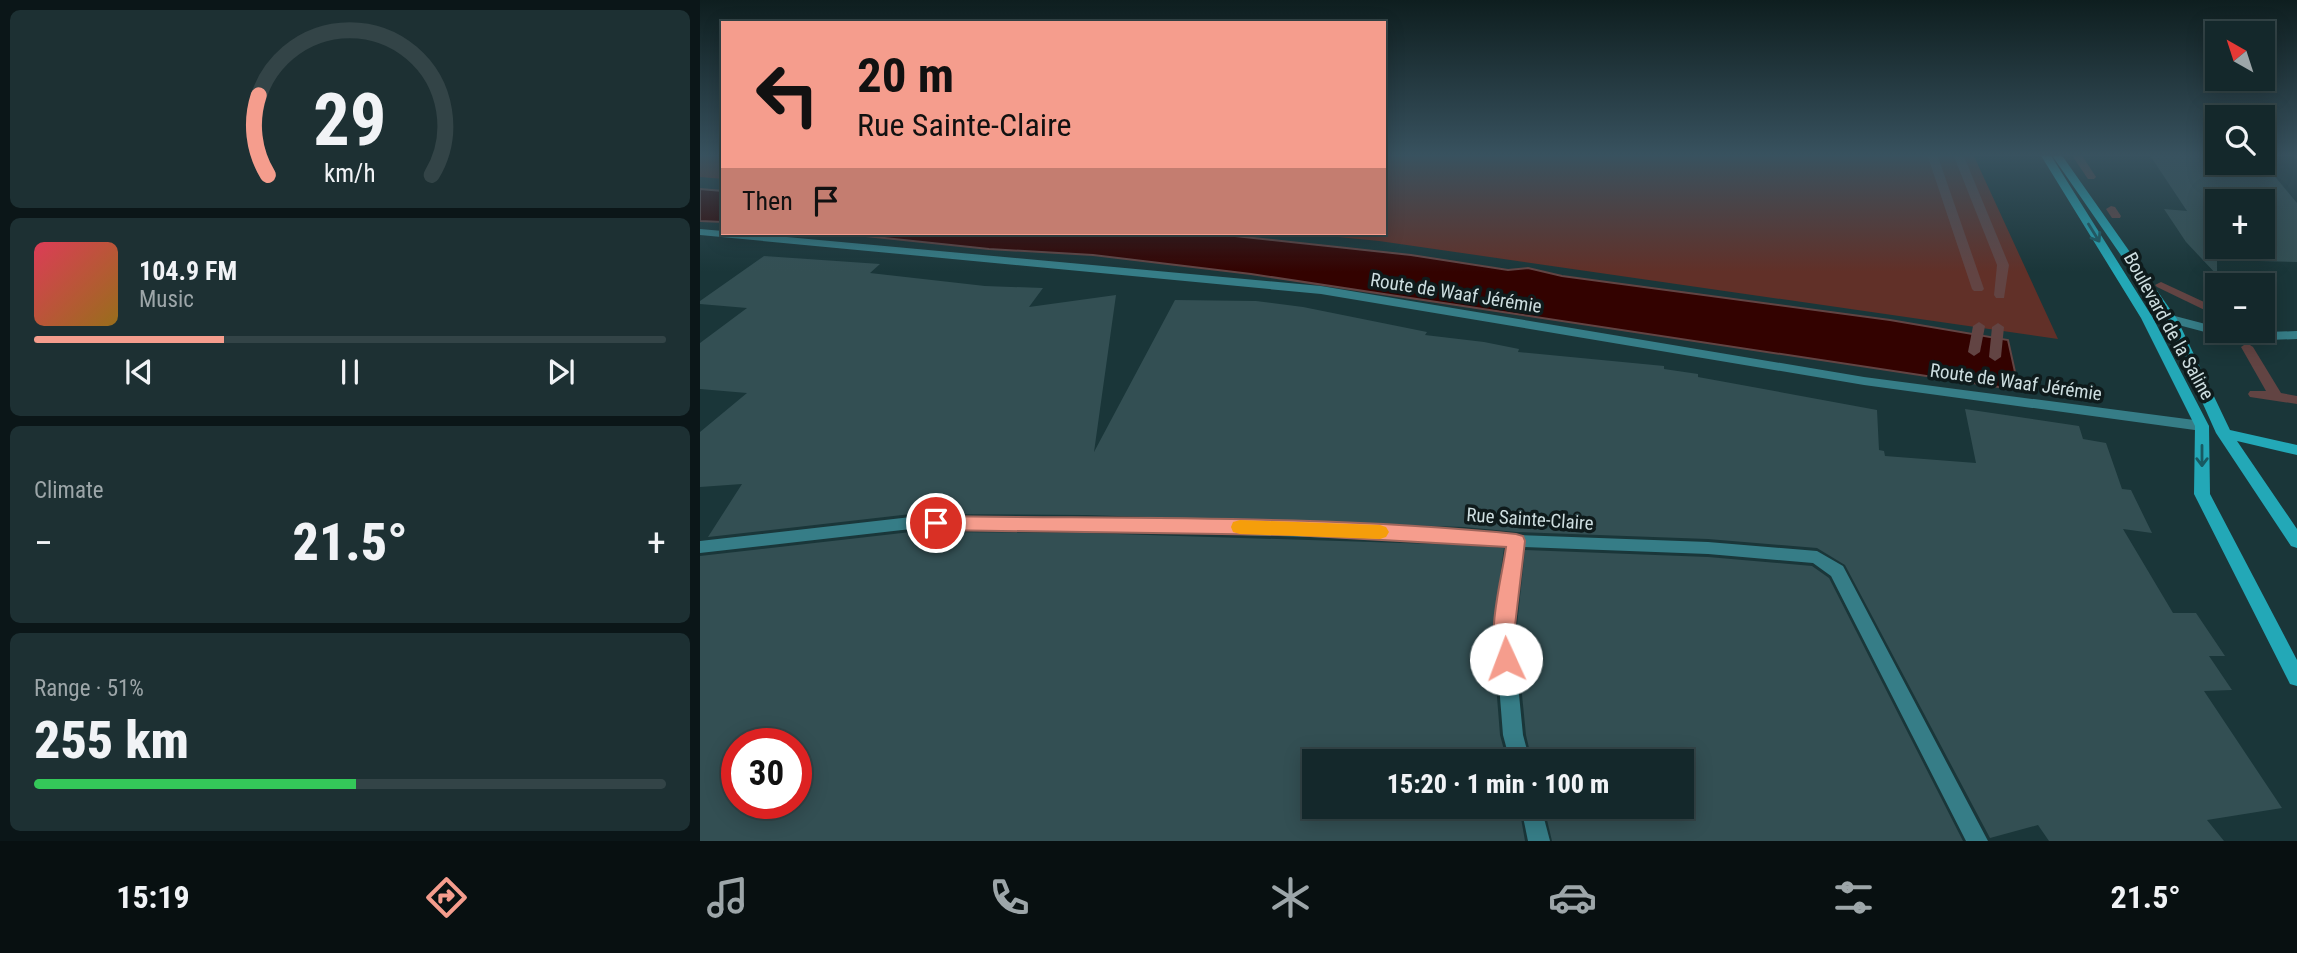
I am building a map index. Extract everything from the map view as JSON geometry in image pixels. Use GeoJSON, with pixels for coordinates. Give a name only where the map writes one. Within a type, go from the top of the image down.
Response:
{"type":"FeatureCollection","features":[{"type":"Feature","properties":{"kind":"main road","name":"Boulevard de la Saline"},"geometry":{"type":"LineString","coordinates":[[2069,193],[2147,318],[2203,426],[2202,494],[2297,678]]}},
{"type":"Feature","properties":{"kind":"main road","name":"Boulevard de la Saline"},"geometry":{"type":"LineString","coordinates":[[2084,193],[2171,318],[2225,434],[2297,542]]}},
{"type":"Feature","properties":{"kind":"main road"},"geometry":{"type":"LineString","coordinates":[[2203,426],[2225,434],[2297,450]]}},
{"type":"Feature","properties":{"kind":"street","name":"Route de Waaf Jérémie"},"geometry":{"type":"LineString","coordinates":[[700,232],[721,234]]}},
{"type":"Feature","properties":{"kind":"street","name":"Route de Waaf Jérémie"},"geometry":{"type":"LineString","coordinates":[[732,235],[1321,290],[1864,381],[2203,426]]}},
{"type":"Feature","properties":{"kind":"street"},"geometry":{"type":"LineString","coordinates":[[2171,318],[2239,337],[2297,335]]}},
{"type":"Feature","properties":{"kind":"street","name":"Rue Sainte-Claire"},"geometry":{"type":"LineString","coordinates":[[700,547],[911,523],[1293,528],[1516,541],[1709,548],[1817,557],[1837,571],[1977,841]]}},
{"type":"Feature","properties":{"kind":"street"},"geometry":{"type":"LineString","coordinates":[[1516,541],[1504,634],[1513,735],[1517,749]]}},
{"type":"Feature","properties":{"kind":"street"},"geometry":{"type":"LineString","coordinates":[[1534,819],[1539,841]]}},
{"type":"Feature","properties":{"kind":"shaded area"},"geometry":{"type":"Polygon","coordinates":[[[700,193],[721,193],[721,222],[700,221],[700,193]]]}},
{"type":"Feature","properties":{"kind":"shaded area"},"geometry":{"type":"Polygon","coordinates":[[[1386,193],[1991,193],[2058,339],[1379,241],[1318,235],[1386,235],[1386,193]]]}},
{"type":"Feature","properties":{"kind":"shaded area"},"geometry":{"type":"Polygon","coordinates":[[[856,235],[1226,235],[1411,255],[1508,270],[1528,268],[1562,276],[1890,320],[2008,340],[2019,390],[1251,274],[1093,255],[989,249],[856,235]]]}},
{"type":"Feature","properties":{"kind":"building"},"geometry":{"type":"Polygon","coordinates":[[[2175,193],[2205,193],[2205,259],[2275,259],[2275,193],[2289,193],[2297,203],[2297,262],[2217,260],[2215,273],[2186,242],[2164,209],[2187,211],[2175,193]]]}},
{"type":"Feature","properties":{"kind":"building"},"geometry":{"type":"Polygon","coordinates":[[[764,256],[880,264],[870,273],[985,286],[1043,288],[1029,307],[1116,295],[1094,452],[1175,300],[1256,301],[1303,307],[1427,332],[1425,335],[1519,349],[1518,352],[1664,366],[1664,369],[1698,374],[1698,377],[1877,410],[1879,450],[1884,451],[1885,456],[1976,463],[1965,409],[2079,426],[2083,439],[2106,443],[2122,489],[2131,490],[2152,533],[2123,529],[2173,613],[2196,613],[2225,656],[2209,656],[2232,690],[2204,691],[2282,808],[2207,820],[2224,841],[2049,841],[2038,825],[1990,838],[1845,565],[1817,548],[1708,539],[1516,532],[1464,527],[1086,515],[911,514],[708,537],[742,484],[700,487],[700,432],[747,393],[700,389],[700,343],[747,308],[700,304],[700,301],[764,256]]]}},
{"type":"Feature","properties":{"kind":"building"},"geometry":{"type":"Polygon","coordinates":[[[911,532],[1086,533],[1504,548],[1492,634],[1500,735],[1504,749],[1302,749],[1302,819],[1521,819],[1525,841],[700,841],[700,556],[911,532]]]}},
{"type":"Feature","properties":{"kind":"building"},"geometry":{"type":"Polygon","coordinates":[[[1525,550],[1708,557],[1812,566],[1829,578],[1963,841],[1552,841],[1547,819],[1694,819],[1694,749],[1529,749],[1516,634],[1525,550]]]}},
{"type":"Feature","properties":{"kind":"waterway"},"geometry":{"type":"LineString","coordinates":[[1945,193],[1978,289]]}},
{"type":"Feature","properties":{"kind":"waterway"},"geometry":{"type":"LineString","coordinates":[[1974,193],[2003,265],[2000,295]]}},
{"type":"Feature","properties":{"kind":"waterway"},"geometry":{"type":"LineString","coordinates":[[2101,194],[2104,199]]}},
{"type":"Feature","properties":{"kind":"waterway"},"geometry":{"type":"LineString","coordinates":[[2111,209],[2116,216]]}},
{"type":"Feature","properties":{"kind":"waterway"},"geometry":{"type":"LineString","coordinates":[[2140,253],[2143,257]]}},
{"type":"Feature","properties":{"kind":"waterway"},"geometry":{"type":"LineString","coordinates":[[2161,285],[2205,306]]}},
{"type":"Feature","properties":{"kind":"waterway"},"geometry":{"type":"LineString","coordinates":[[1974,352],[1979,326]]}},
{"type":"Feature","properties":{"kind":"waterway"},"geometry":{"type":"LineString","coordinates":[[1995,357],[1998,327]]}},
{"type":"Feature","properties":{"kind":"waterway"},"geometry":{"type":"LineString","coordinates":[[2247,347],[2276,397]]}},
{"type":"Feature","properties":{"kind":"waterway"},"geometry":{"type":"LineString","coordinates":[[2255,394],[2276,397]]}},
{"type":"Feature","properties":{"kind":"waterway"},"geometry":{"type":"LineString","coordinates":[[2276,397],[2297,400]]}},
{"type":"Feature","properties":{"kind":"slow traffic"},"geometry":{"type":"LineString","coordinates":[[1240,527],[1380,532]]}},
{"type":"Feature","properties":{"kind":"route"},"geometry":{"type":"LineString","coordinates":[[936,523],[1293,528],[1516,541],[1504,634],[1506,659]]}}]}
